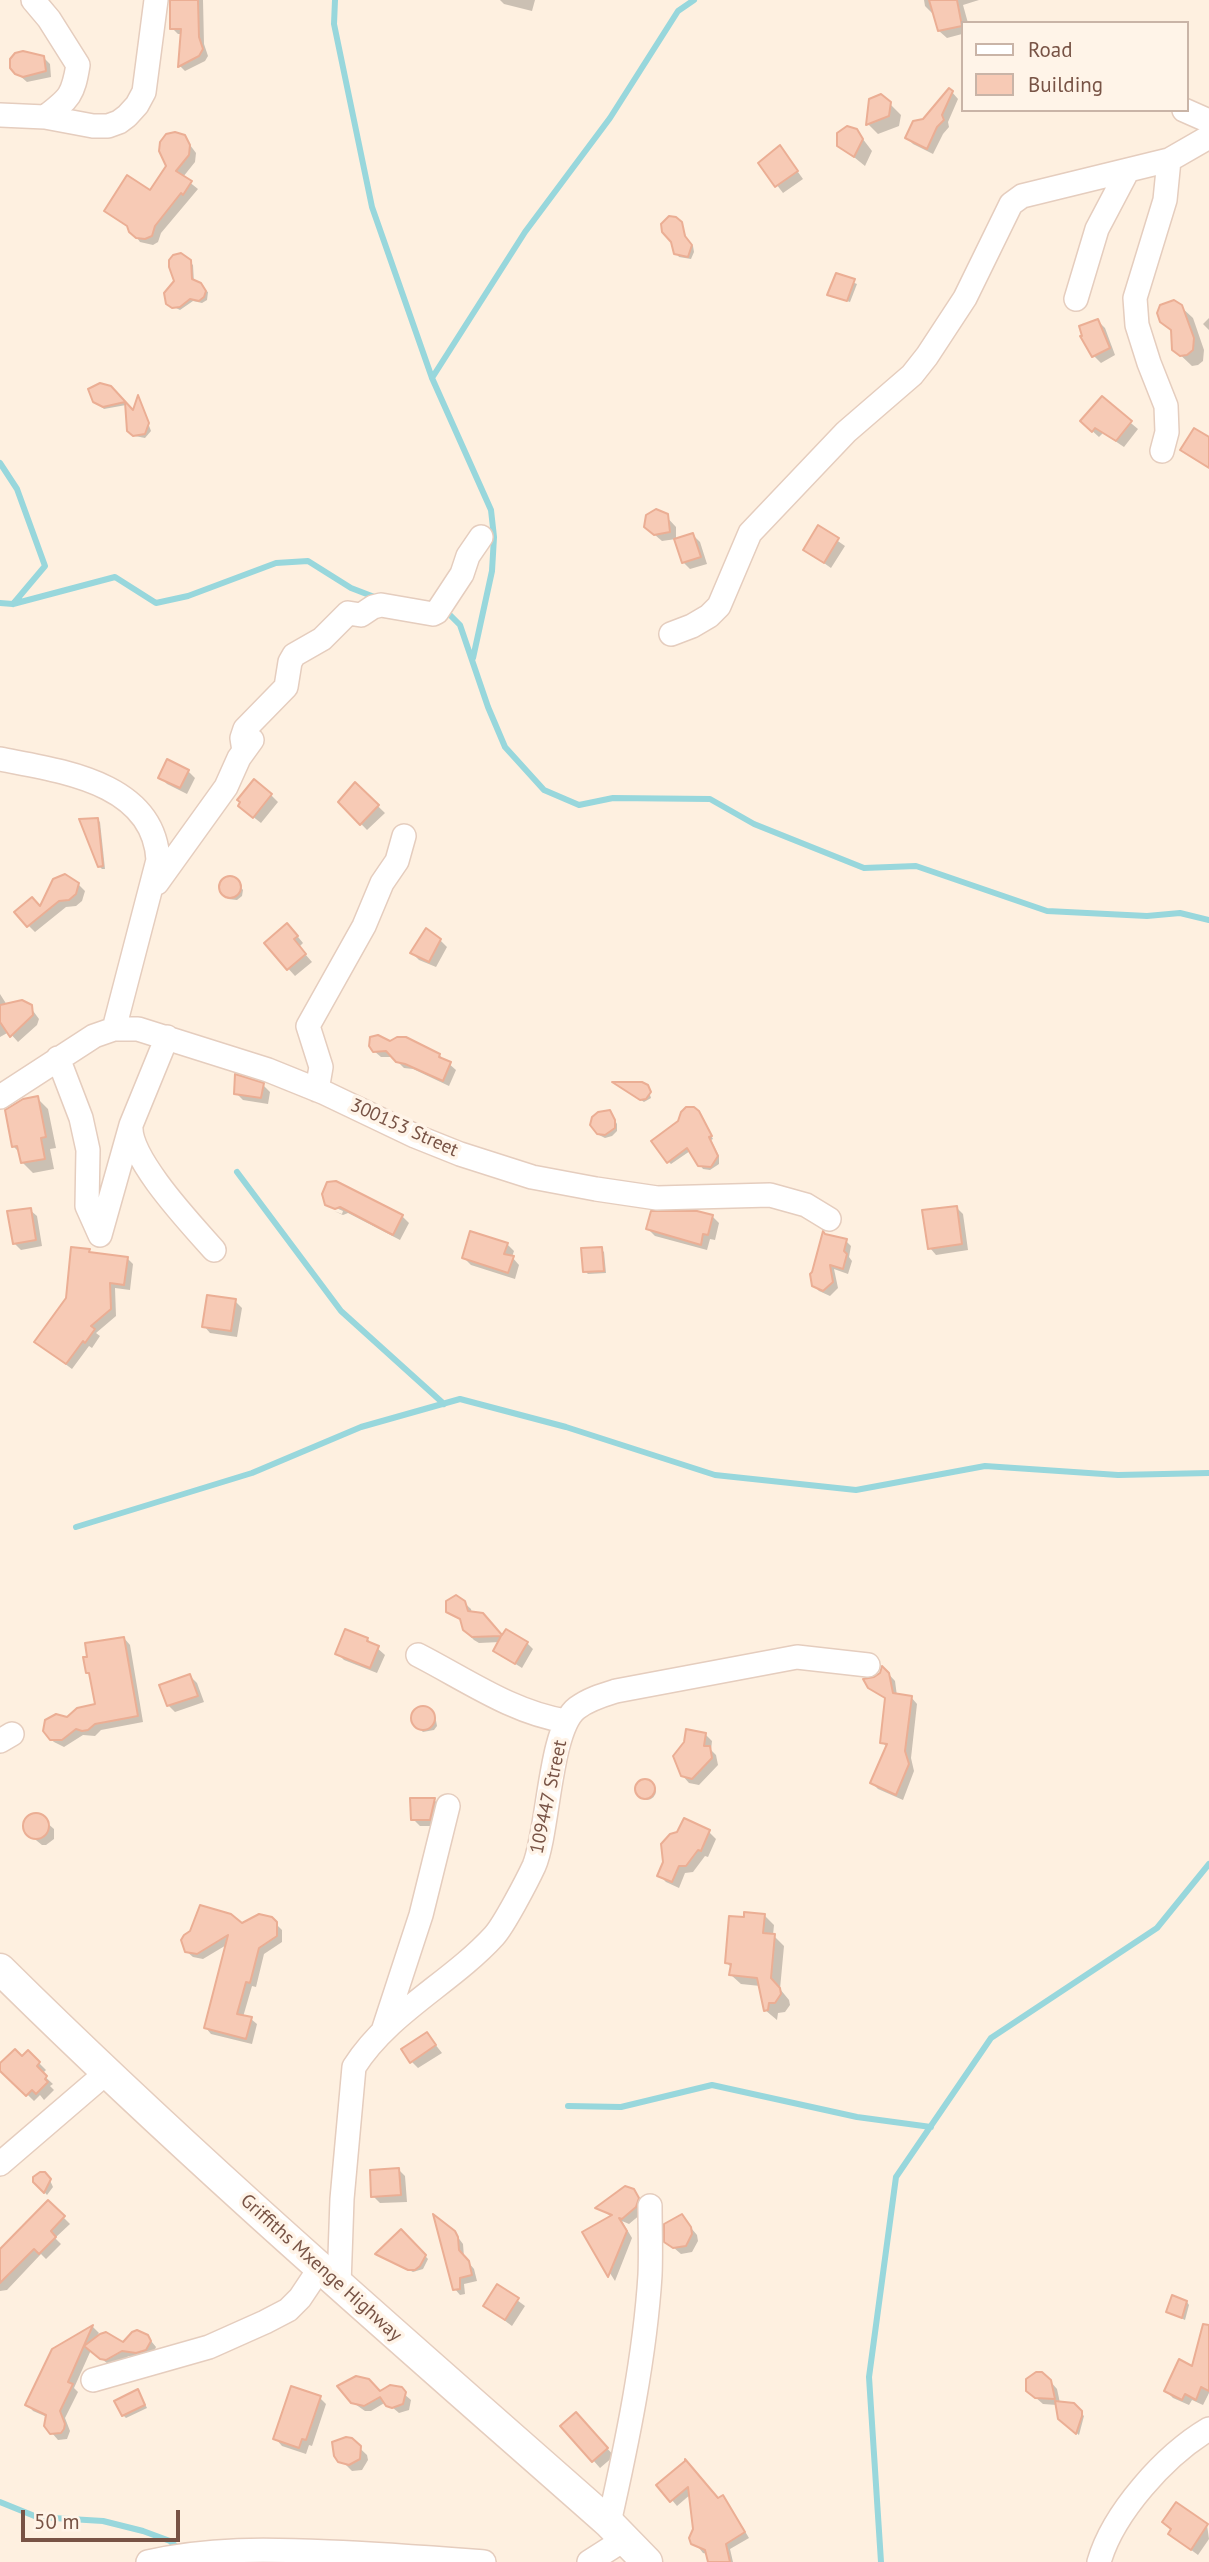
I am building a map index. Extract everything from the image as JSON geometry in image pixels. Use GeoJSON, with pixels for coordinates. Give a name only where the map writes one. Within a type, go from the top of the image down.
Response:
{"type":"FeatureCollection","features":[{"type":"Feature","properties":{"kind":"street"},"geometry":{"type":"LineString","coordinates":[[33,0],[55,28],[78,65],[74,89],[64,102],[45,117]]}},
{"type":"Feature","properties":{"kind":"street"},"geometry":{"type":"LineString","coordinates":[[0,115],[45,117],[93,126],[108,126],[127,116],[144,92],[156,0]]}},
{"type":"Feature","properties":{"kind":"street"},"geometry":{"type":"LineString","coordinates":[[1188,112],[1209,121]]}},
{"type":"Feature","properties":{"kind":"street"},"geometry":{"type":"LineString","coordinates":[[671,634],[692,626],[719,606],[750,533],[846,432],[912,375],[965,298],[1011,204],[1022,196],[1169,160],[1209,137]]}},
{"type":"Feature","properties":{"kind":"street"},"geometry":{"type":"LineString","coordinates":[[1162,451],[1167,432],[1166,406],[1138,325],[1135,298],[1165,200],[1169,160]]}},
{"type":"Feature","properties":{"kind":"street"},"geometry":{"type":"LineString","coordinates":[[1076,299],[1097,229],[1127,172]]}},
{"type":"Feature","properties":{"kind":"street"},"geometry":{"type":"LineString","coordinates":[[150,894],[226,788],[249,744],[242,738],[245,729],[286,687],[293,655],[322,639],[348,613],[361,615],[381,605],[433,614],[437,612],[462,575],[467,556],[481,537]]}},
{"type":"Feature","properties":{"kind":"street"},"geometry":{"type":"LineString","coordinates":[[0,759],[116,791],[137,808],[153,833],[158,847],[158,860],[114,1029]]}},
{"type":"Feature","properties":{"kind":"street"},"geometry":{"type":"LineString","coordinates":[[317,1090],[321,1066],[307,1026],[363,926],[382,883],[397,861],[404,836]]}},
{"type":"Feature","properties":{"kind":"street","name":"300153 Street"},"geometry":{"type":"LineString","coordinates":[[0,1097],[94,1037],[114,1029],[138,1029],[268,1070],[449,1150],[533,1177],[657,1198],[770,1195],[806,1205],[829,1219]]}},
{"type":"Feature","properties":{"kind":"street"},"geometry":{"type":"LineString","coordinates":[[58,1058],[88,1150],[87,1206],[100,1235],[131,1125],[167,1037]]}},
{"type":"Feature","properties":{"kind":"street"},"geometry":{"type":"LineString","coordinates":[[131,1125],[130,1134],[134,1144],[152,1174],[214,1250]]}},
{"type":"Feature","properties":{"kind":"street"},"geometry":{"type":"LineString","coordinates":[[418,1655],[542,1717],[566,1721]]}},
{"type":"Feature","properties":{"kind":"street","name":"109447 Street"},"geometry":{"type":"LineString","coordinates":[[329,2276],[342,2199],[354,2067],[383,2031],[496,1934],[534,1864],[566,1721],[576,1709],[594,1698],[616,1691],[797,1657],[868,1665]]}},
{"type":"Feature","properties":{"kind":"street"},"geometry":{"type":"LineString","coordinates":[[383,2031],[421,1915],[448,1805]]}},
{"type":"Feature","properties":{"kind":"street","name":"Griffiths Mxenge Highway"},"geometry":{"type":"LineString","coordinates":[[0,1969],[106,2074],[617,2531],[647,2562]]}},
{"type":"Feature","properties":{"kind":"street"},"geometry":{"type":"LineString","coordinates":[[0,2164],[106,2074]]}},
{"type":"Feature","properties":{"kind":"street"},"geometry":{"type":"LineString","coordinates":[[594,2561],[617,2531],[620,2475],[646,2324],[650,2273],[650,2206]]}},
{"type":"Feature","properties":{"kind":"street"},"geometry":{"type":"LineString","coordinates":[[93,2380],[209,2347],[288,2310],[329,2276]]}},
{"type":"Feature","properties":{"kind":"street"},"geometry":{"type":"LineString","coordinates":[[1099,2562],[1103,2548],[1123,2512],[1162,2466],[1209,2429]]}},
{"type":"Feature","properties":{"kind":"street"},"geometry":{"type":"LineString","coordinates":[[148,2562],[184,2553],[260,2550],[484,2562]]}},
{"type":"Feature","properties":{"kind":"building"},"geometry":{"type":"Polygon","coordinates":[[[170,0],[198,0],[199,37],[203,49],[199,56],[178,67],[181,29],[170,29],[170,0]]]}},
{"type":"Feature","properties":{"kind":"building"},"geometry":{"type":"Polygon","coordinates":[[[929,0],[957,0],[960,26],[938,31],[929,0]]]}},
{"type":"Feature","properties":{"kind":"building"},"geometry":{"type":"Polygon","coordinates":[[[23,51],[44,56],[46,71],[23,77],[15,74],[10,68],[10,59],[15,53],[23,51]]]}},
{"type":"Feature","properties":{"kind":"building"},"geometry":{"type":"Polygon","coordinates":[[[949,88],[953,91],[942,115],[944,120],[937,127],[927,149],[905,138],[913,121],[923,119],[949,88]]]}},
{"type":"Feature","properties":{"kind":"building"},"geometry":{"type":"Polygon","coordinates":[[[881,94],[891,102],[889,116],[866,125],[869,99],[881,94]]]}},
{"type":"Feature","properties":{"kind":"building"},"geometry":{"type":"Polygon","coordinates":[[[847,126],[857,129],[863,139],[854,157],[837,146],[837,133],[847,126]]]}},
{"type":"Feature","properties":{"kind":"building"},"geometry":{"type":"Polygon","coordinates":[[[175,132],[185,135],[190,145],[189,155],[176,171],[192,181],[155,226],[152,236],[145,239],[136,238],[127,226],[104,211],[127,175],[150,190],[166,166],[159,151],[160,142],[166,134],[175,132]]]}},
{"type":"Feature","properties":{"kind":"building"},"geometry":{"type":"Polygon","coordinates":[[[780,145],[798,171],[775,187],[758,163],[780,145]]]}},
{"type":"Feature","properties":{"kind":"building"},"geometry":{"type":"Polygon","coordinates":[[[669,216],[682,222],[685,236],[692,245],[688,257],[674,254],[671,242],[662,232],[661,224],[669,216]]]}},
{"type":"Feature","properties":{"kind":"building"},"geometry":{"type":"Polygon","coordinates":[[[181,253],[191,260],[192,279],[201,283],[206,291],[199,301],[190,299],[180,307],[172,308],[166,304],[164,293],[174,281],[169,260],[173,255],[181,253]]]}},
{"type":"Feature","properties":{"kind":"building"},"geometry":{"type":"Polygon","coordinates":[[[836,273],[855,279],[847,301],[827,295],[836,273]]]}},
{"type":"Feature","properties":{"kind":"building"},"geometry":{"type":"Polygon","coordinates":[[[1174,300],[1182,305],[1194,338],[1193,350],[1187,355],[1180,356],[1172,350],[1171,330],[1160,322],[1157,313],[1160,305],[1174,300]]]}},
{"type":"Feature","properties":{"kind":"building"},"geometry":{"type":"Polygon","coordinates":[[[1098,319],[1110,348],[1092,357],[1080,336],[1079,326],[1098,319]]]}},
{"type":"Feature","properties":{"kind":"building"},"geometry":{"type":"Polygon","coordinates":[[[100,383],[111,386],[133,410],[138,395],[149,423],[145,434],[133,436],[127,431],[125,402],[103,407],[93,402],[88,389],[100,383]]]}},
{"type":"Feature","properties":{"kind":"building"},"geometry":{"type":"Polygon","coordinates":[[[1102,396],[1132,421],[1116,441],[1095,428],[1092,432],[1080,421],[1102,396]]]}},
{"type":"Feature","properties":{"kind":"building"},"geometry":{"type":"Polygon","coordinates":[[[1194,428],[1209,437],[1209,468],[1180,450],[1194,428]]]}},
{"type":"Feature","properties":{"kind":"building"},"geometry":{"type":"Polygon","coordinates":[[[656,509],[668,514],[670,532],[654,535],[644,527],[646,515],[656,509]]]}},
{"type":"Feature","properties":{"kind":"building"},"geometry":{"type":"Polygon","coordinates":[[[818,525],[839,538],[824,563],[803,550],[818,525]]]}},
{"type":"Feature","properties":{"kind":"building"},"geometry":{"type":"Polygon","coordinates":[[[693,533],[701,557],[682,563],[674,539],[693,533]]]}},
{"type":"Feature","properties":{"kind":"building"},"geometry":{"type":"Polygon","coordinates":[[[167,759],[189,770],[180,788],[158,778],[167,759]]]}},
{"type":"Feature","properties":{"kind":"building"},"geometry":{"type":"Polygon","coordinates":[[[254,779],[272,794],[253,818],[238,806],[240,802],[237,800],[254,779]]]}},
{"type":"Feature","properties":{"kind":"building"},"geometry":{"type":"Polygon","coordinates":[[[355,782],[379,805],[360,825],[338,802],[355,782]]]}},
{"type":"Feature","properties":{"kind":"building"},"geometry":{"type":"Polygon","coordinates":[[[98,818],[103,866],[98,867],[79,819],[98,818]]]}},
{"type":"Feature","properties":{"kind":"building"},"geometry":{"type":"Polygon","coordinates":[[[65,874],[79,883],[76,894],[69,900],[59,901],[27,927],[14,912],[32,897],[40,906],[53,879],[65,874]]]}},
{"type":"Feature","properties":{"kind":"building"},"geometry":{"type":"Polygon","coordinates":[[[230,876],[238,879],[241,887],[238,895],[230,898],[222,895],[219,887],[222,879],[230,876]]]}},
{"type":"Feature","properties":{"kind":"building"},"geometry":{"type":"Polygon","coordinates":[[[287,923],[298,936],[294,939],[306,954],[287,970],[264,943],[287,923]]]}},
{"type":"Feature","properties":{"kind":"building"},"geometry":{"type":"Polygon","coordinates":[[[426,928],[441,939],[429,962],[410,953],[426,928]]]}},
{"type":"Feature","properties":{"kind":"building"},"geometry":{"type":"Polygon","coordinates":[[[22,1000],[32,1005],[33,1015],[10,1037],[0,1022],[0,1005],[22,1000]]]}},
{"type":"Feature","properties":{"kind":"building"},"geometry":{"type":"Polygon","coordinates":[[[378,1035],[390,1041],[397,1037],[406,1037],[440,1054],[439,1057],[451,1062],[443,1081],[396,1062],[386,1051],[373,1052],[369,1046],[370,1037],[378,1035]]]}},
{"type":"Feature","properties":{"kind":"building"},"geometry":{"type":"Polygon","coordinates":[[[235,1074],[264,1083],[261,1098],[234,1094],[235,1074]]]}},
{"type":"Feature","properties":{"kind":"building"},"geometry":{"type":"Polygon","coordinates":[[[612,1082],[642,1082],[648,1085],[651,1092],[646,1099],[640,1100],[612,1082]]]}},
{"type":"Feature","properties":{"kind":"building"},"geometry":{"type":"Polygon","coordinates":[[[38,1096],[46,1137],[41,1138],[45,1159],[21,1163],[17,1146],[12,1147],[5,1110],[23,1099],[38,1096]]]}},
{"type":"Feature","properties":{"kind":"building"},"geometry":{"type":"Polygon","coordinates":[[[686,1107],[694,1107],[699,1111],[712,1136],[709,1137],[718,1156],[711,1167],[698,1166],[687,1148],[667,1163],[651,1141],[678,1121],[686,1107]]]}},
{"type":"Feature","properties":{"kind":"building"},"geometry":{"type":"Polygon","coordinates":[[[610,1110],[615,1120],[615,1128],[605,1135],[597,1134],[590,1125],[592,1117],[598,1112],[610,1110]]]}},
{"type":"Feature","properties":{"kind":"building"},"geometry":{"type":"Polygon","coordinates":[[[336,1181],[403,1215],[393,1235],[340,1207],[335,1209],[325,1205],[322,1194],[327,1182],[336,1181]]]}},
{"type":"Feature","properties":{"kind":"building"},"geometry":{"type":"Polygon","coordinates":[[[957,1206],[962,1244],[928,1249],[922,1210],[957,1206]]]}},
{"type":"Feature","properties":{"kind":"building"},"geometry":{"type":"Polygon","coordinates":[[[31,1208],[36,1240],[13,1244],[7,1211],[31,1208]]]}},
{"type":"Feature","properties":{"kind":"building"},"geometry":{"type":"Polygon","coordinates":[[[651,1211],[697,1211],[713,1215],[708,1235],[703,1234],[701,1245],[646,1229],[651,1211]]]}},
{"type":"Feature","properties":{"kind":"building"},"geometry":{"type":"Polygon","coordinates":[[[470,1231],[508,1243],[504,1254],[514,1256],[508,1273],[462,1258],[470,1231]]]}},
{"type":"Feature","properties":{"kind":"building"},"geometry":{"type":"Polygon","coordinates":[[[823,1231],[825,1234],[847,1239],[844,1251],[847,1254],[843,1269],[830,1265],[833,1282],[823,1291],[812,1286],[810,1274],[823,1231]]]}},
{"type":"Feature","properties":{"kind":"building"},"geometry":{"type":"Polygon","coordinates":[[[71,1247],[128,1257],[124,1285],[110,1283],[111,1309],[91,1326],[95,1329],[66,1364],[34,1342],[66,1298],[71,1247]]]}},
{"type":"Feature","properties":{"kind":"building"},"geometry":{"type":"Polygon","coordinates":[[[602,1247],[604,1271],[583,1272],[581,1248],[602,1247]]]}},
{"type":"Feature","properties":{"kind":"building"},"geometry":{"type":"Polygon","coordinates":[[[207,1295],[236,1299],[231,1331],[202,1327],[207,1295]]]}},
{"type":"Feature","properties":{"kind":"building"},"geometry":{"type":"Polygon","coordinates":[[[456,1595],[465,1601],[468,1611],[483,1613],[502,1635],[506,1629],[528,1642],[515,1664],[493,1651],[501,1636],[472,1637],[463,1630],[460,1619],[446,1612],[446,1601],[456,1595]]]}},
{"type":"Feature","properties":{"kind":"building"},"geometry":{"type":"Polygon","coordinates":[[[345,1629],[368,1638],[367,1641],[379,1646],[370,1668],[335,1654],[345,1629]]]}},
{"type":"Feature","properties":{"kind":"building"},"geometry":{"type":"Polygon","coordinates":[[[124,1637],[138,1716],[95,1724],[88,1730],[76,1729],[62,1740],[50,1740],[43,1731],[45,1720],[56,1714],[67,1717],[77,1708],[95,1704],[83,1657],[87,1657],[85,1643],[124,1637]]]}},
{"type":"Feature","properties":{"kind":"building"},"geometry":{"type":"Polygon","coordinates":[[[882,1666],[889,1673],[893,1693],[912,1696],[905,1751],[909,1764],[896,1795],[870,1783],[887,1744],[880,1743],[885,1698],[868,1688],[863,1679],[880,1673],[882,1666]]]}},
{"type":"Feature","properties":{"kind":"building"},"geometry":{"type":"Polygon","coordinates":[[[190,1674],[198,1696],[167,1706],[159,1685],[190,1674]]]}},
{"type":"Feature","properties":{"kind":"building"},"geometry":{"type":"Polygon","coordinates":[[[423,1706],[432,1709],[435,1718],[432,1727],[423,1730],[414,1727],[411,1718],[414,1709],[423,1706]]]}},
{"type":"Feature","properties":{"kind":"building"},"geometry":{"type":"Polygon","coordinates":[[[686,1729],[706,1733],[704,1746],[710,1746],[712,1758],[692,1779],[681,1776],[673,1756],[684,1742],[686,1729]]]}},
{"type":"Feature","properties":{"kind":"building"},"geometry":{"type":"Polygon","coordinates":[[[645,1779],[652,1782],[655,1789],[652,1796],[645,1799],[638,1796],[635,1789],[638,1782],[645,1779]]]}},
{"type":"Feature","properties":{"kind":"building"},"geometry":{"type":"Polygon","coordinates":[[[410,1798],[435,1798],[430,1820],[411,1820],[410,1798]]]}},
{"type":"Feature","properties":{"kind":"building"},"geometry":{"type":"Polygon","coordinates":[[[36,1813],[45,1817],[49,1826],[45,1835],[36,1839],[27,1835],[23,1826],[27,1817],[36,1813]]]}},
{"type":"Feature","properties":{"kind":"building"},"geometry":{"type":"Polygon","coordinates":[[[684,1818],[710,1830],[701,1851],[698,1850],[686,1866],[679,1866],[672,1882],[657,1876],[663,1862],[661,1844],[670,1834],[677,1832],[684,1818]]]}},
{"type":"Feature","properties":{"kind":"building"},"geometry":{"type":"Polygon","coordinates":[[[200,1905],[231,1914],[242,1923],[259,1914],[272,1917],[277,1922],[277,1936],[259,1948],[250,1983],[246,1982],[237,2014],[252,2017],[246,2039],[204,2028],[228,1935],[197,1954],[185,1952],[181,1940],[190,1931],[200,1905]]]}},
{"type":"Feature","properties":{"kind":"building"},"geometry":{"type":"Polygon","coordinates":[[[744,1912],[765,1914],[763,1933],[775,1934],[771,1978],[780,1988],[781,1994],[775,2003],[769,2003],[768,2010],[764,2011],[757,1978],[729,1975],[731,1964],[725,1963],[729,1916],[744,1917],[744,1912]]]}},
{"type":"Feature","properties":{"kind":"building"},"geometry":{"type":"Polygon","coordinates":[[[427,2032],[436,2045],[410,2063],[401,2049],[427,2032]]]}},
{"type":"Feature","properties":{"kind":"building"},"geometry":{"type":"Polygon","coordinates":[[[15,2049],[22,2056],[28,2050],[40,2062],[37,2066],[47,2076],[45,2079],[48,2082],[36,2094],[32,2090],[26,2096],[0,2071],[0,2063],[15,2049]]]}},
{"type":"Feature","properties":{"kind":"building"},"geometry":{"type":"Polygon","coordinates":[[[399,2168],[401,2195],[371,2197],[370,2170],[399,2168]]]}},
{"type":"Feature","properties":{"kind":"building"},"geometry":{"type":"Polygon","coordinates":[[[45,2172],[51,2179],[44,2193],[33,2182],[33,2177],[45,2172]]]}},
{"type":"Feature","properties":{"kind":"building"},"geometry":{"type":"Polygon","coordinates":[[[625,2186],[634,2189],[639,2198],[636,2207],[622,2219],[619,2218],[627,2231],[608,2277],[582,2232],[612,2215],[595,2208],[625,2186]]]}},
{"type":"Feature","properties":{"kind":"building"},"geometry":{"type":"Polygon","coordinates":[[[48,2200],[65,2216],[51,2231],[56,2237],[39,2254],[34,2249],[0,2283],[0,2249],[48,2200]]]}},
{"type":"Feature","properties":{"kind":"building"},"geometry":{"type":"Polygon","coordinates":[[[433,2214],[455,2231],[459,2250],[469,2261],[472,2275],[460,2278],[460,2289],[453,2290],[433,2214]]]}},
{"type":"Feature","properties":{"kind":"building"},"geometry":{"type":"Polygon","coordinates":[[[682,2214],[691,2227],[692,2234],[686,2246],[673,2248],[664,2242],[664,2224],[682,2214]]]}},
{"type":"Feature","properties":{"kind":"building"},"geometry":{"type":"Polygon","coordinates":[[[401,2229],[426,2255],[415,2270],[408,2270],[375,2254],[401,2229]]]}},
{"type":"Feature","properties":{"kind":"building"},"geometry":{"type":"Polygon","coordinates":[[[497,2284],[519,2298],[505,2320],[483,2306],[497,2284]]]}},
{"type":"Feature","properties":{"kind":"building"},"geometry":{"type":"Polygon","coordinates":[[[1172,2295],[1187,2301],[1182,2318],[1166,2312],[1172,2295]]]}},
{"type":"Feature","properties":{"kind":"building"},"geometry":{"type":"Polygon","coordinates":[[[1203,2324],[1209,2325],[1209,2391],[1201,2387],[1196,2400],[1185,2394],[1182,2400],[1164,2391],[1179,2359],[1192,2366],[1203,2324]]]}},
{"type":"Feature","properties":{"kind":"building"},"geometry":{"type":"Polygon","coordinates":[[[93,2325],[68,2382],[73,2384],[60,2411],[64,2429],[61,2433],[50,2434],[44,2426],[46,2415],[25,2405],[52,2349],[93,2325]]]}},
{"type":"Feature","properties":{"kind":"building"},"geometry":{"type":"Polygon","coordinates":[[[137,2330],[148,2335],[151,2341],[146,2350],[136,2353],[122,2351],[106,2360],[100,2359],[84,2346],[106,2332],[123,2342],[137,2330]]]}},
{"type":"Feature","properties":{"kind":"building"},"geometry":{"type":"Polygon","coordinates":[[[1036,2372],[1042,2372],[1051,2380],[1055,2399],[1035,2398],[1026,2391],[1026,2379],[1036,2372]]]}},
{"type":"Feature","properties":{"kind":"building"},"geometry":{"type":"Polygon","coordinates":[[[356,2376],[369,2379],[380,2391],[390,2385],[402,2387],[406,2392],[403,2404],[392,2408],[386,2406],[380,2397],[364,2406],[351,2403],[337,2386],[356,2376]]]}},
{"type":"Feature","properties":{"kind":"building"},"geometry":{"type":"Polygon","coordinates":[[[291,2386],[321,2396],[306,2440],[302,2439],[299,2448],[273,2439],[291,2386]]]}},
{"type":"Feature","properties":{"kind":"building"},"geometry":{"type":"Polygon","coordinates":[[[138,2389],[145,2405],[122,2416],[114,2401],[138,2389]]]}},
{"type":"Feature","properties":{"kind":"building"},"geometry":{"type":"Polygon","coordinates":[[[1055,2401],[1074,2403],[1082,2411],[1076,2434],[1058,2419],[1055,2401]]]}},
{"type":"Feature","properties":{"kind":"building"},"geometry":{"type":"Polygon","coordinates":[[[576,2412],[608,2448],[592,2462],[560,2426],[576,2412]]]}},
{"type":"Feature","properties":{"kind":"building"},"geometry":{"type":"Polygon","coordinates":[[[346,2437],[352,2438],[361,2446],[360,2459],[349,2465],[338,2462],[334,2456],[332,2442],[346,2437]]]}},
{"type":"Feature","properties":{"kind":"building"},"geometry":{"type":"Polygon","coordinates":[[[685,2459],[718,2498],[723,2495],[745,2532],[726,2544],[730,2562],[708,2562],[705,2550],[691,2544],[689,2538],[693,2529],[688,2487],[670,2502],[656,2485],[685,2459]]]}},
{"type":"Feature","properties":{"kind":"building"},"geometry":{"type":"Polygon","coordinates":[[[1176,2502],[1208,2524],[1191,2550],[1168,2534],[1171,2529],[1162,2522],[1176,2502]]]}},
{"type":"Feature","properties":{"kind":"waterway"},"geometry":{"type":"LineString","coordinates":[[335,0],[334,24],[372,207],[432,378],[491,510],[494,537],[492,571],[473,658]]}},
{"type":"Feature","properties":{"kind":"waterway"},"geometry":{"type":"LineString","coordinates":[[432,378],[525,232],[610,118],[678,11],[694,0]]}},
{"type":"Feature","properties":{"kind":"waterway"},"geometry":{"type":"LineString","coordinates":[[0,463],[17,489],[45,566],[13,604]]}},
{"type":"Feature","properties":{"kind":"waterway"},"geometry":{"type":"LineString","coordinates":[[0,603],[13,604],[115,577],[156,603],[188,596],[276,563],[308,561],[351,588],[377,598]]}},
{"type":"Feature","properties":{"kind":"waterway"},"geometry":{"type":"LineString","coordinates":[[442,613],[448,613],[460,625],[488,707],[505,747],[544,790],[579,805],[613,798],[710,799],[754,824],[864,868],[916,866],[1047,911],[1147,916],[1180,913],[1209,920]]}},
{"type":"Feature","properties":{"kind":"waterway"},"geometry":{"type":"LineString","coordinates":[[237,1172],[341,1311],[444,1404]]}},
{"type":"Feature","properties":{"kind":"waterway"},"geometry":{"type":"LineString","coordinates":[[76,1527],[252,1473],[361,1427],[460,1399],[566,1427],[715,1475],[856,1490],[985,1466],[1118,1475],[1209,1473]]}},
{"type":"Feature","properties":{"kind":"waterway"},"geometry":{"type":"LineString","coordinates":[[881,2562],[869,2377],[896,2177],[991,2038],[1157,1928],[1209,1864]]}},
{"type":"Feature","properties":{"kind":"waterway"},"geometry":{"type":"LineString","coordinates":[[568,2106],[621,2107],[712,2085],[857,2117],[931,2127]]}},
{"type":"Feature","properties":{"kind":"waterway"},"geometry":{"type":"LineString","coordinates":[[0,2502],[37,2517],[103,2521],[143,2531],[170,2541],[180,2550]]}}]}
